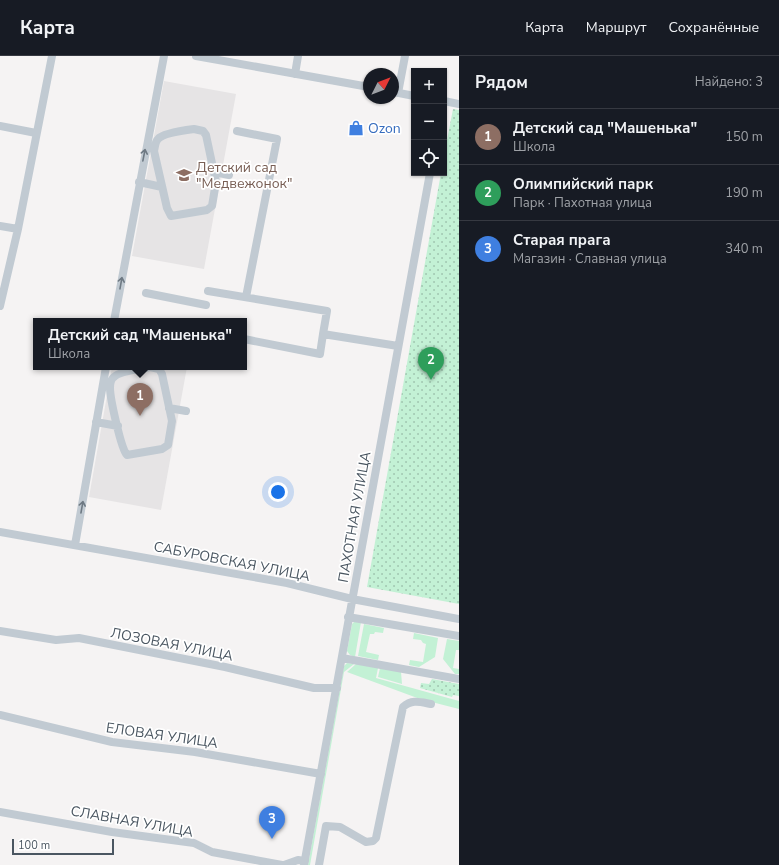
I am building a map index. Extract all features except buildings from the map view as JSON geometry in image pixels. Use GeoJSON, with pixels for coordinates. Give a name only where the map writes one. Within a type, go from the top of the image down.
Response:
{"type":"FeatureCollection","features":[{"type":"Feature","properties":{"kind":"street"},"geometry":{"type":"LineString","coordinates":[[0,306],[18,229],[52,56]]}},
{"type":"Feature","properties":{"kind":"street"},"geometry":{"type":"LineString","coordinates":[[115,318],[164,56]]}},
{"type":"Feature","properties":{"kind":"street"},"geometry":{"type":"LineString","coordinates":[[196,56],[363,86]]}},
{"type":"Feature","properties":{"kind":"street"},"geometry":{"type":"LineString","coordinates":[[295,74],[298,56]]}},
{"type":"Feature","properties":{"kind":"street"},"geometry":{"type":"LineString","coordinates":[[399,78],[405,56]]}},
{"type":"Feature","properties":{"kind":"street"},"geometry":{"type":"LineString","coordinates":[[399,93],[411,95]]}},
{"type":"Feature","properties":{"kind":"street"},"geometry":{"type":"LineString","coordinates":[[447,102],[459,104]]}},
{"type":"Feature","properties":{"kind":"street"},"geometry":{"type":"LineString","coordinates":[[0,126],[36,133]]}},
{"type":"Feature","properties":{"kind":"street"},"geometry":{"type":"LineString","coordinates":[[194,129],[203,131],[206,135],[216,182],[212,206],[207,210],[171,216],[167,208],[162,187],[154,151],[158,138],[164,135],[194,129]]}},
{"type":"Feature","properties":{"kind":"street"},"geometry":{"type":"LineString","coordinates":[[237,131],[277,138],[246,297]]}},
{"type":"Feature","properties":{"kind":"street"},"geometry":{"type":"LineString","coordinates":[[214,172],[229,175]]}},
{"type":"Feature","properties":{"kind":"street","name":"ПАХОТНАЯ УЛИЦА"},"geometry":{"type":"LineString","coordinates":[[305,863],[337,688],[348,617],[429,176]]}},
{"type":"Feature","properties":{"kind":"street"},"geometry":{"type":"LineString","coordinates":[[139,182],[162,187]]}},
{"type":"Feature","properties":{"kind":"street"},"geometry":{"type":"LineString","coordinates":[[0,226],[18,229]]}},
{"type":"Feature","properties":{"kind":"street"},"geometry":{"type":"LineString","coordinates":[[208,291],[327,311],[320,354],[247,340]]}},
{"type":"Feature","properties":{"kind":"street"},"geometry":{"type":"LineString","coordinates":[[146,293],[206,305]]}},
{"type":"Feature","properties":{"kind":"street"},"geometry":{"type":"LineString","coordinates":[[323,334],[398,346]]}},
{"type":"Feature","properties":{"kind":"street"},"geometry":{"type":"LineString","coordinates":[[75,545],[105,370]]}},
{"type":"Feature","properties":{"kind":"street"},"geometry":{"type":"LineString","coordinates":[[137,370],[119,374],[114,377],[110,389],[122,447],[127,455],[162,449],[168,445],[172,421],[162,374],[160,370]]}},
{"type":"Feature","properties":{"kind":"street"},"geometry":{"type":"LineString","coordinates":[[169,408],[186,411]]}},
{"type":"Feature","properties":{"kind":"street"},"geometry":{"type":"LineString","coordinates":[[96,422],[118,426]]}},
{"type":"Feature","properties":{"kind":"street","name":"САБУРОВСКАЯ УЛИЦА"},"geometry":{"type":"LineString","coordinates":[[0,532],[287,582],[352,599],[459,618]]}},
{"type":"Feature","properties":{"kind":"street"},"geometry":{"type":"LineString","coordinates":[[348,617],[459,636]]}},
{"type":"Feature","properties":{"kind":"street","name":"ЛОЗОВАЯ УЛИЦА"},"geometry":{"type":"LineString","coordinates":[[0,631],[56,640],[79,638],[225,667],[314,688],[337,688]]}},
{"type":"Feature","properties":{"kind":"street"},"geometry":{"type":"LineString","coordinates":[[342,658],[459,680]]}},
{"type":"Feature","properties":{"kind":"street"},"geometry":{"type":"LineString","coordinates":[[319,865],[326,826],[340,828],[366,842],[373,841],[376,838],[403,707],[407,703],[416,701],[431,704]]}},
{"type":"Feature","properties":{"kind":"street","name":"ЕЛОВАЯ УЛИЦА"},"geometry":{"type":"LineString","coordinates":[[0,715],[112,742],[195,752],[321,774]]}},
{"type":"Feature","properties":{"kind":"street","name":"СЛАВНАЯ УЛИЦА"},"geometry":{"type":"LineString","coordinates":[[0,812],[112,832],[194,843],[212,852],[283,865],[298,860],[305,863]]}},
{"type":"Feature","properties":{"kind":"shaded area","name":"Детский сад \"Медвежонок\""},"geometry":{"type":"Polygon","coordinates":[[[164,81],[236,94],[204,269],[132,256],[164,81]]]}},
{"type":"Feature","properties":{"kind":"shaded area"},"geometry":{"type":"Polygon","coordinates":[[[111,370],[186,370],[161,510],[89,497],[111,370]]]}},
{"type":"Feature","properties":{"kind":"green space"},"geometry":{"type":"Polygon","coordinates":[[[453,109],[459,110],[459,604],[367,587],[440,176],[447,176],[447,140],[453,109]]]}},
{"type":"Feature","properties":{"kind":"green space"},"geometry":{"type":"Polygon","coordinates":[[[354,622],[361,622],[355,657],[350,655],[347,651],[352,624],[354,622]]]}},
{"type":"Feature","properties":{"kind":"green space"},"geometry":{"type":"Polygon","coordinates":[[[364,624],[384,628],[383,633],[375,632],[374,634],[370,634],[366,652],[379,655],[378,660],[358,656],[364,624]]]}},
{"type":"Feature","properties":{"kind":"green space"},"geometry":{"type":"Polygon","coordinates":[[[414,633],[438,638],[435,657],[419,667],[409,665],[410,660],[423,662],[426,644],[421,640],[413,639],[414,633]]]}},
{"type":"Feature","properties":{"kind":"green space"},"geometry":{"type":"Polygon","coordinates":[[[447,639],[459,641],[459,650],[456,650],[453,668],[459,669],[459,674],[455,674],[443,659],[447,639]]]}},
{"type":"Feature","properties":{"kind":"green space"},"geometry":{"type":"Polygon","coordinates":[[[347,663],[354,664],[344,672],[310,865],[308,865],[344,666],[347,663]]]}},
{"type":"Feature","properties":{"kind":"green space"},"geometry":{"type":"Polygon","coordinates":[[[356,664],[378,668],[376,678],[459,701],[459,709],[420,699],[347,672],[356,664]]]}},
{"type":"Feature","properties":{"kind":"green space"},"geometry":{"type":"Polygon","coordinates":[[[380,668],[401,672],[402,684],[378,677],[380,668]]]}},
{"type":"Feature","properties":{"kind":"green space"},"geometry":{"type":"Polygon","coordinates":[[[432,679],[459,684],[459,696],[453,695],[452,697],[420,688],[421,683],[429,684],[432,679]]]}},
{"type":"Feature","properties":{"kind":"place","name":"Ozon"},"geometry":{"type":"Point","coordinates":[356,128]}},
{"type":"Feature","properties":{"kind":"place","name":"Детский сад \"Медвежонок\""},"geometry":{"type":"Point","coordinates":[184,175]}},
{"type":"Feature","properties":{"kind":"place","name":"Олимпийский парк"},"geometry":{"type":"Point","coordinates":[431,380]}},
{"type":"Feature","properties":{"kind":"place","name":"Детский сад \"Машенька\""},"geometry":{"type":"Point","coordinates":[140,416]}},
{"type":"Feature","properties":{"kind":"place","name":"Старая прага"},"geometry":{"type":"Point","coordinates":[272,839]}}]}
